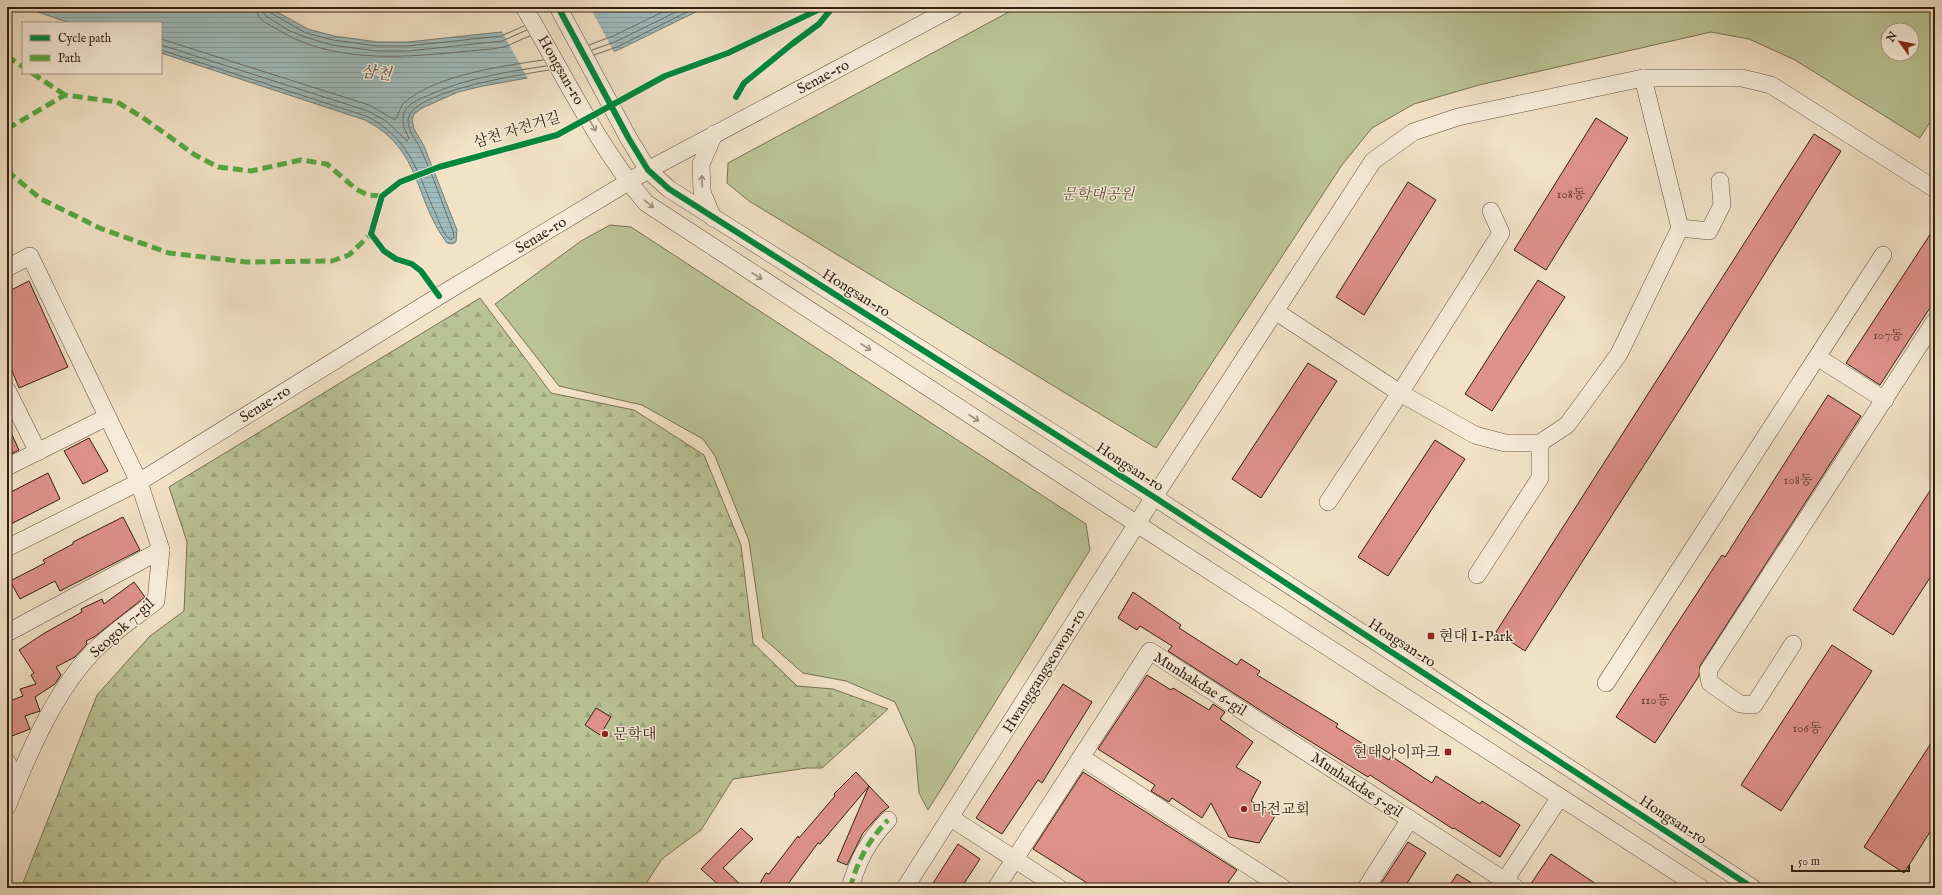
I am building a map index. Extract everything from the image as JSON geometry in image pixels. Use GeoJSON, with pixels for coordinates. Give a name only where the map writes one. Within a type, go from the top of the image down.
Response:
{"type":"FeatureCollection","features":[{"type":"Feature","properties":{"kind":"street","name":"Hongsan-ro"},"geometry":{"type":"LineString","coordinates":[[524,7],[608,152],[628,182],[646,203],[1137,524],[1702,888]]}},
{"type":"Feature","properties":{"kind":"street","name":"Hongsan-ro"},"geometry":{"type":"LineString","coordinates":[[558,7],[629,139],[648,170],[669,189],[1154,497],[1753,888]]}},
{"type":"Feature","properties":{"kind":"street","name":"Senae-ro"},"geometry":{"type":"LineString","coordinates":[[7,548],[139,482],[433,300],[648,170],[954,7]]}},
{"type":"Feature","properties":{"kind":"street"},"geometry":{"type":"LineString","coordinates":[[1275,311],[1400,393],[1475,435],[1505,443],[1540,443],[1567,425],[1619,354],[1680,228],[1643,78]]}},
{"type":"Feature","properties":{"kind":"street","name":"Hwanggangseowon-ro"},"geometry":{"type":"LineString","coordinates":[[905,888],[1154,497],[1373,161],[1413,132],[1458,117],[1643,78],[1742,78],[1771,85],[1935,189]]}},
{"type":"Feature","properties":{"kind":"street"},"geometry":{"type":"LineString","coordinates":[[713,218],[702,192],[701,164],[714,134]]}},
{"type":"Feature","properties":{"kind":"street"},"geometry":{"type":"LineString","coordinates":[[1680,228],[1709,231],[1722,205],[1720,181]]}},
{"type":"Feature","properties":{"kind":"street"},"geometry":{"type":"LineString","coordinates":[[1328,502],[1400,393],[1501,233],[1492,211]]}},
{"type":"Feature","properties":{"kind":"street"},"geometry":{"type":"LineString","coordinates":[[1606,683],[1883,255]]}},
{"type":"Feature","properties":{"kind":"street"},"geometry":{"type":"LineString","coordinates":[[7,268],[30,256],[139,482]]}},
{"type":"Feature","properties":{"kind":"street"},"geometry":{"type":"LineString","coordinates":[[1794,644],[1754,705],[1740,704],[1710,683],[1708,670],[1935,321]]}},
{"type":"Feature","properties":{"kind":"street"},"geometry":{"type":"LineString","coordinates":[[1817,358],[1885,400]]}},
{"type":"Feature","properties":{"kind":"street"},"geometry":{"type":"LineString","coordinates":[[7,390],[38,452]]}},
{"type":"Feature","properties":{"kind":"street"},"geometry":{"type":"LineString","coordinates":[[7,467],[107,417]]}},
{"type":"Feature","properties":{"kind":"street"},"geometry":{"type":"LineString","coordinates":[[1478,575],[1540,478],[1540,443]]}},
{"type":"Feature","properties":{"kind":"street","name":"Seogok 7-gil"},"geometry":{"type":"LineString","coordinates":[[7,806],[48,715],[67,684],[98,647],[156,601],[161,550],[139,482]]}},
{"type":"Feature","properties":{"kind":"street"},"geometry":{"type":"LineString","coordinates":[[7,633],[161,550]]}},
{"type":"Feature","properties":{"kind":"street","name":"Munhakdae 6-gil"},"geometry":{"type":"LineString","coordinates":[[996,888],[1150,651],[1275,732]]}},
{"type":"Feature","properties":{"kind":"street","name":"Munhakdae 5-gil"},"geometry":{"type":"LineString","coordinates":[[1275,732],[1410,819],[1366,888]]}},
{"type":"Feature","properties":{"kind":"street"},"geometry":{"type":"LineString","coordinates":[[1081,757],[1283,888]]}},
{"type":"Feature","properties":{"kind":"street"},"geometry":{"type":"LineString","coordinates":[[7,762],[17,782]]}},
{"type":"Feature","properties":{"kind":"street"},"geometry":{"type":"LineString","coordinates":[[1410,819],[1507,885],[1560,797]]}},
{"type":"Feature","properties":{"kind":"street"},"geometry":{"type":"LineString","coordinates":[[951,818],[1059,888]]}},
{"type":"Feature","properties":{"kind":"street"},"geometry":{"type":"LineString","coordinates":[[850,888],[857,866],[872,837],[888,820]]}},
{"type":"Feature","properties":{"kind":"green space","name":"문학대공원"},"geometry":{"type":"Polygon","coordinates":[[[1018,7],[1935,7],[1935,114],[1920,138],[1795,60],[1749,39],[1711,32],[1479,85],[1414,104],[1372,128],[1342,165],[1156,448],[749,201],[727,183],[728,163],[1018,7]]]}},
{"type":"Feature","properties":{"kind":"green space"},"geometry":{"type":"Polygon","coordinates":[[[610,225],[631,227],[1086,524],[1090,550],[928,810],[919,793],[915,747],[895,702],[846,681],[803,673],[763,638],[749,541],[715,456],[703,439],[642,405],[559,386],[495,304],[581,241],[610,225]]]}},
{"type":"Feature","properties":{"kind":"green space"},"geometry":{"type":"Polygon","coordinates":[[[480,298],[551,393],[634,410],[704,455],[741,545],[753,643],[797,686],[833,689],[888,709],[822,768],[807,768],[733,779],[701,830],[662,859],[643,888],[21,888],[97,695],[150,636],[184,611],[187,542],[169,487],[480,298]]]}},
{"type":"Feature","properties":{"kind":"water","name":"삼천"},"geometry":{"type":"Polygon","coordinates":[[[23,7],[268,7],[308,29],[334,36],[378,42],[408,42],[501,32],[527,20],[548,7],[706,7],[618,50],[555,73],[458,92],[422,108],[414,114],[412,120],[414,129],[424,146],[457,230],[456,242],[452,244],[447,243],[436,226],[415,176],[398,146],[384,132],[365,120],[162,53],[162,22],[67,22],[23,7]]]}},
{"type":"Feature","properties":{"kind":"pier"},"geometry":{"type":"Polygon","coordinates":[[[544,7],[590,7],[615,54],[555,75],[528,79],[501,30],[526,19],[544,7]]]}},
{"type":"Feature","properties":{"kind":"building"},"geometry":{"type":"Polygon","coordinates":[[[1596,118],[1628,138],[1546,270],[1514,250],[1596,118]]]}},
{"type":"Feature","properties":{"kind":"building"},"geometry":{"type":"Polygon","coordinates":[[[1814,134],[1841,151],[1691,392],[1525,651],[1496,632],[1814,134]]]}},
{"type":"Feature","properties":{"kind":"building"},"geometry":{"type":"Polygon","coordinates":[[[1408,182],[1436,200],[1364,315],[1336,297],[1408,182]]]}},
{"type":"Feature","properties":{"kind":"building"},"geometry":{"type":"Polygon","coordinates":[[[1935,227],[1935,300],[1880,385],[1846,363],[1935,227]]]}},
{"type":"Feature","properties":{"kind":"building"},"geometry":{"type":"Polygon","coordinates":[[[1538,280],[1565,297],[1492,411],[1465,394],[1538,280]]]}},
{"type":"Feature","properties":{"kind":"building"},"geometry":{"type":"Polygon","coordinates":[[[29,281],[68,367],[19,388],[7,358],[7,292],[29,281]]]}},
{"type":"Feature","properties":{"kind":"building"},"geometry":{"type":"Polygon","coordinates":[[[1308,363],[1337,381],[1261,498],[1232,479],[1308,363]]]}},
{"type":"Feature","properties":{"kind":"building"},"geometry":{"type":"Polygon","coordinates":[[[1828,395],[1861,416],[1700,666],[1699,676],[1655,743],[1616,717],[1722,555],[1725,557],[1828,395]]]}},
{"type":"Feature","properties":{"kind":"building"},"geometry":{"type":"Polygon","coordinates":[[[7,424],[19,450],[7,456],[7,424]]]}},
{"type":"Feature","properties":{"kind":"building"},"geometry":{"type":"Polygon","coordinates":[[[89,438],[108,471],[83,484],[64,451],[89,438]]]}},
{"type":"Feature","properties":{"kind":"building"},"geometry":{"type":"Polygon","coordinates":[[[1435,440],[1465,459],[1388,576],[1358,557],[1435,440]]]}},
{"type":"Feature","properties":{"kind":"building"},"geometry":{"type":"Polygon","coordinates":[[[48,473],[60,499],[7,526],[7,494],[48,473]]]}},
{"type":"Feature","properties":{"kind":"building"},"geometry":{"type":"Polygon","coordinates":[[[1935,483],[1935,570],[1893,635],[1853,610],[1935,483]]]}},
{"type":"Feature","properties":{"kind":"building"},"geometry":{"type":"Polygon","coordinates":[[[123,517],[140,550],[60,591],[55,581],[20,599],[10,581],[45,563],[43,560],[73,544],[73,542],[123,517]]]}},
{"type":"Feature","properties":{"kind":"building"},"geometry":{"type":"Polygon","coordinates":[[[134,582],[145,597],[94,637],[86,641],[87,644],[75,657],[56,667],[61,675],[55,684],[35,697],[40,711],[25,716],[30,729],[7,738],[7,702],[23,696],[20,689],[36,684],[31,675],[34,673],[19,650],[43,634],[82,612],[81,609],[102,599],[104,604],[134,582]]]}},
{"type":"Feature","properties":{"kind":"building"},"geometry":{"type":"Polygon","coordinates":[[[1133,592],[1181,625],[1179,628],[1237,665],[1241,659],[1260,671],[1257,675],[1338,724],[1336,727],[1389,760],[1391,756],[1432,783],[1436,776],[1480,804],[1482,801],[1520,825],[1500,857],[1454,828],[1453,829],[1370,775],[1368,777],[1274,719],[1168,651],[1172,646],[1140,626],[1137,630],[1118,618],[1133,592]]]}},
{"type":"Feature","properties":{"kind":"building"},"geometry":{"type":"Polygon","coordinates":[[[1832,645],[1872,671],[1781,811],[1741,785],[1832,645]]]}},
{"type":"Feature","properties":{"kind":"building"},"geometry":{"type":"Polygon","coordinates":[[[1147,675],[1171,690],[1173,688],[1209,710],[1213,704],[1225,712],[1220,719],[1253,742],[1236,767],[1261,782],[1251,801],[1275,816],[1259,843],[1229,837],[1211,803],[1202,818],[1172,798],[1169,802],[1151,791],[1155,785],[1098,749],[1147,675]]]}},
{"type":"Feature","properties":{"kind":"building"},"geometry":{"type":"Polygon","coordinates":[[[1063,684],[1092,702],[1042,783],[1038,780],[1002,834],[976,818],[1063,684]]]}},
{"type":"Feature","properties":{"kind":"building"},"geometry":{"type":"Polygon","coordinates":[[[596,708],[611,717],[600,735],[585,725],[596,708]]]}},
{"type":"Feature","properties":{"kind":"building"},"geometry":{"type":"Polygon","coordinates":[[[1935,737],[1935,824],[1904,873],[1864,847],[1935,737]]]}},
{"type":"Feature","properties":{"kind":"building"},"geometry":{"type":"Polygon","coordinates":[[[856,772],[869,786],[820,844],[818,843],[785,888],[757,888],[766,873],[769,874],[798,836],[799,838],[835,796],[834,794],[856,772]]]}},
{"type":"Feature","properties":{"kind":"building"},"geometry":{"type":"Polygon","coordinates":[[[1083,772],[1237,870],[1224,888],[1095,888],[1033,849],[1083,772]]]}},
{"type":"Feature","properties":{"kind":"building"},"geometry":{"type":"Polygon","coordinates":[[[869,786],[889,807],[881,813],[863,833],[847,865],[837,861],[869,786]]]}},
{"type":"Feature","properties":{"kind":"building"},"geometry":{"type":"Polygon","coordinates":[[[741,828],[753,839],[723,868],[744,888],[722,888],[701,869],[741,828]]]}},
{"type":"Feature","properties":{"kind":"building"},"geometry":{"type":"Polygon","coordinates":[[[1408,842],[1426,853],[1404,888],[1378,888],[1408,842]]]}},
{"type":"Feature","properties":{"kind":"building"},"geometry":{"type":"Polygon","coordinates":[[[958,844],[980,859],[961,888],[930,888],[958,844]]]}},
{"type":"Feature","properties":{"kind":"building"},"geometry":{"type":"Polygon","coordinates":[[[1551,854],[1602,888],[1528,888],[1551,854]]]}},
{"type":"Feature","properties":{"kind":"building"},"geometry":{"type":"Polygon","coordinates":[[[1457,874],[1480,888],[1448,888],[1457,874]]]}},
{"type":"Feature","properties":{"kind":"marked path"},"geometry":{"type":"LineString","coordinates":[[7,56],[22,66]]}},
{"type":"Feature","properties":{"kind":"marked path"},"geometry":{"type":"LineString","coordinates":[[34,74],[65,95]]}},
{"type":"Feature","properties":{"kind":"marked path"},"geometry":{"type":"LineString","coordinates":[[7,129],[65,95],[117,102],[142,117],[195,155],[218,167],[251,171],[301,160],[327,164],[356,189],[368,195],[382,196]]}},
{"type":"Feature","properties":{"kind":"marked path"},"geometry":{"type":"LineString","coordinates":[[7,171],[41,199],[102,229],[169,253],[246,262],[332,261],[349,255],[371,234]]}},
{"type":"Feature","properties":{"kind":"marked path"},"geometry":{"type":"LineString","coordinates":[[850,888],[864,851],[888,820]]}},
{"type":"Feature","properties":{"kind":"cycle path"},"geometry":{"type":"LineString","coordinates":[[558,7],[629,139],[648,170],[669,189],[1154,497],[1753,888]]}},
{"type":"Feature","properties":{"kind":"cycle path","name":"삼천 자전거길"},"geometry":{"type":"LineString","coordinates":[[439,296],[421,271],[412,264],[396,259],[384,251],[371,234],[382,196],[400,182],[439,167],[557,135],[665,76],[728,53],[824,7]]}},
{"type":"Feature","properties":{"kind":"cycle path"},"geometry":{"type":"LineString","coordinates":[[736,97],[744,83],[819,24],[833,7]]}},
{"type":"Feature","properties":{"kind":"place","name":"현대 I-Park"},"geometry":{"type":"Point","coordinates":[1431,636]}},
{"type":"Feature","properties":{"kind":"place","name":"문학대"},"geometry":{"type":"Point","coordinates":[605,734]}},
{"type":"Feature","properties":{"kind":"place","name":"현대아이파크"},"geometry":{"type":"Point","coordinates":[1448,752]}},
{"type":"Feature","properties":{"kind":"place","name":"마전교회"},"geometry":{"type":"Point","coordinates":[1244,809]}}]}
